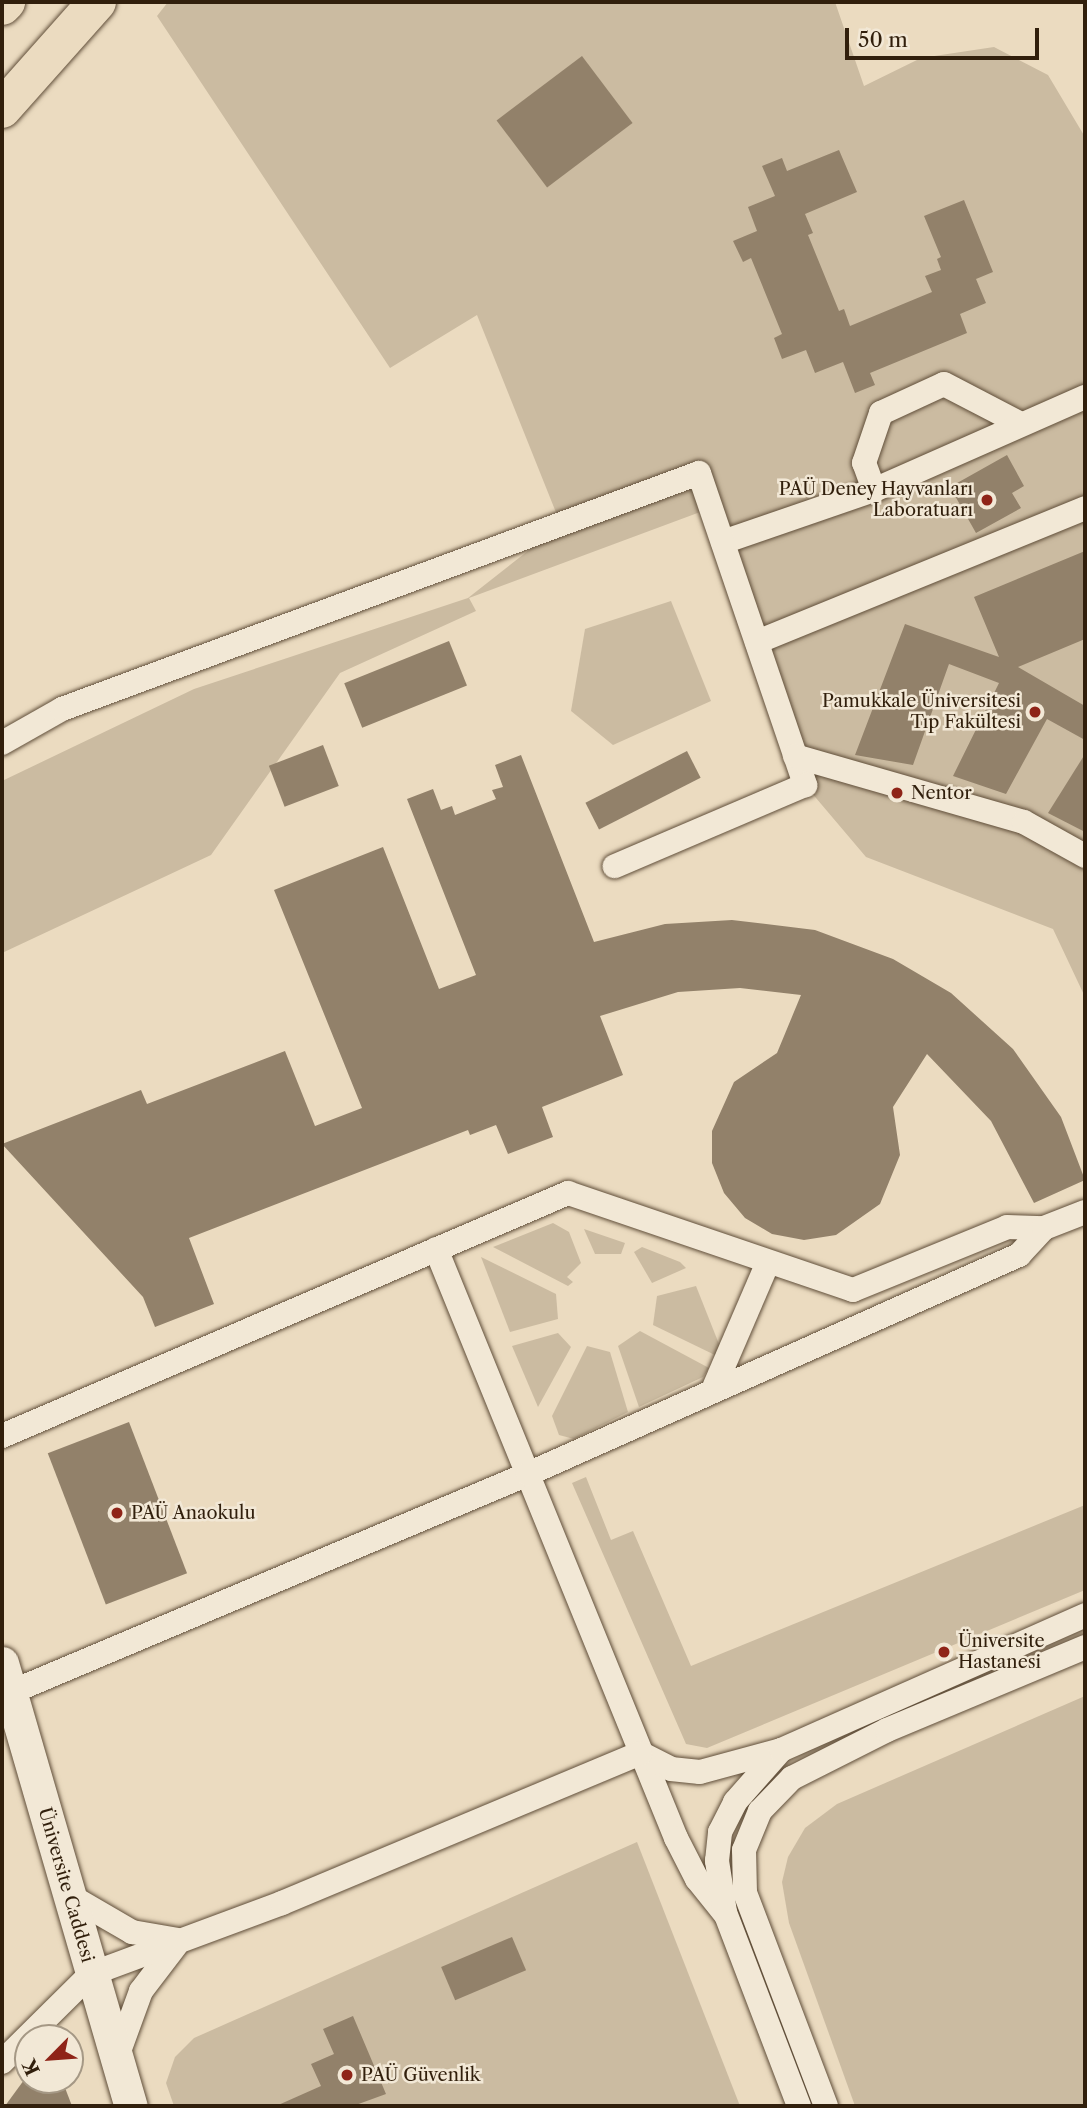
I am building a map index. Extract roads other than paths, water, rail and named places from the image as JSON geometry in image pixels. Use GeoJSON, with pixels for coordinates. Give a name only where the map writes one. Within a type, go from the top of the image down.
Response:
{"type":"FeatureCollection","features":[{"type":"Feature","properties":{"kind":"main road"},"geometry":{"type":"LineString","coordinates":[[2,6],[6,2]]}},
{"type":"Feature","properties":{"kind":"main road"},"geometry":{"type":"LineString","coordinates":[[2,109],[97,2]]}},
{"type":"Feature","properties":{"kind":"main road","name":"Üniversite Caddesi"},"geometry":{"type":"LineString","coordinates":[[5,1683],[131,2106]]}},
{"type":"Feature","properties":{"kind":"street"},"geometry":{"type":"LineString","coordinates":[[874,489],[864,463],[881,413],[944,384],[1021,424]]}},
{"type":"Feature","properties":{"kind":"street"},"geometry":{"type":"LineString","coordinates":[[723,542],[874,489],[1085,397]]}},
{"type":"Feature","properties":{"kind":"street"},"geometry":{"type":"LineString","coordinates":[[2,743],[62,709],[699,473],[805,785],[615,866]]}},
{"type":"Feature","properties":{"kind":"street"},"geometry":{"type":"LineString","coordinates":[[757,642],[1085,508]]}},
{"type":"Feature","properties":{"kind":"street"},"geometry":{"type":"LineString","coordinates":[[795,756],[1024,822],[1085,856]]}},
{"type":"Feature","properties":{"kind":"street"},"geometry":{"type":"LineString","coordinates":[[2,1436],[568,1193],[853,1290],[1007,1227],[1044,1228],[1085,1212]]}},
{"type":"Feature","properties":{"kind":"street"},"geometry":{"type":"LineString","coordinates":[[5,1683],[78,1662],[528,1474],[1019,1255],[1044,1228]]}},
{"type":"Feature","properties":{"kind":"street"},"geometry":{"type":"LineString","coordinates":[[436,1249],[640,1753],[697,1879],[725,1914]]}},
{"type":"Feature","properties":{"kind":"street"},"geometry":{"type":"LineString","coordinates":[[713,1390],[768,1262]]}},
{"type":"Feature","properties":{"kind":"street"},"geometry":{"type":"LineString","coordinates":[[2,2062],[91,1974],[182,1940],[640,1753],[671,1769],[700,1772],[781,1750],[1085,1615]]}},
{"type":"Feature","properties":{"kind":"street"},"geometry":{"type":"LineString","coordinates":[[826,2106],[745,1893],[744,1850],[760,1811],[792,1778],[887,1730],[1085,1647]]}},
{"type":"Feature","properties":{"kind":"street"},"geometry":{"type":"LineString","coordinates":[[781,1750],[735,1802],[720,1832],[717,1861],[725,1912],[799,2106]]}},
{"type":"Feature","properties":{"kind":"street"},"geometry":{"type":"LineString","coordinates":[[70,1896],[132,1932],[182,1940]]}},
{"type":"Feature","properties":{"kind":"street"},"geometry":{"type":"LineString","coordinates":[[117,2057],[149,1976],[182,1940]]}},
{"type":"Feature","properties":{"kind":"place","name":"PAÜ Deney Hayvanları Laboratuarı"},"geometry":{"type":"Point","coordinates":[987,500]}},
{"type":"Feature","properties":{"kind":"place","name":"Pamukkale Üniversitesi Tıp Fakültesi"},"geometry":{"type":"Point","coordinates":[1035,712]}},
{"type":"Feature","properties":{"kind":"place","name":"Nentor"},"geometry":{"type":"Point","coordinates":[897,793]}},
{"type":"Feature","properties":{"kind":"place","name":"PAÜ Anaokulu"},"geometry":{"type":"Point","coordinates":[117,1513]}},
{"type":"Feature","properties":{"kind":"place","name":"Üniversite Hastanesi"},"geometry":{"type":"Point","coordinates":[944,1652]}},
{"type":"Feature","properties":{"kind":"place","name":"PAÜ Güvenlik"},"geometry":{"type":"Point","coordinates":[347,2075]}}]}
